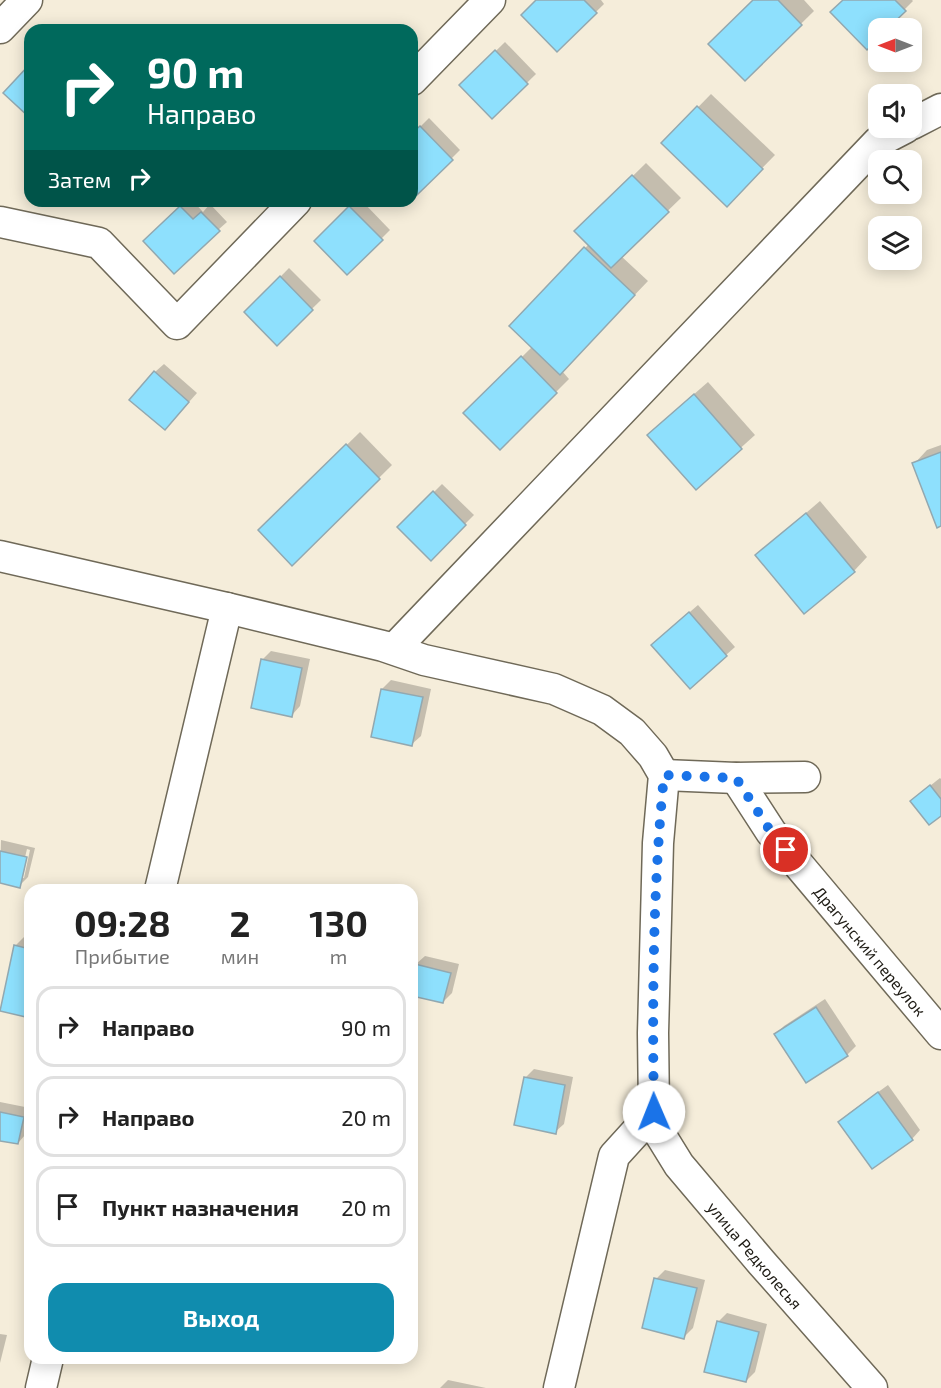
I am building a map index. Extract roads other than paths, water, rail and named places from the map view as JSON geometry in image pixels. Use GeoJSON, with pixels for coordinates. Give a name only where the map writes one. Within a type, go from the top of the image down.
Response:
{"type":"FeatureCollection","features":[{"type":"Feature","properties":{"kind":"street"},"geometry":{"type":"LineString","coordinates":[[0,28],[27,0]]}},
{"type":"Feature","properties":{"kind":"street"},"geometry":{"type":"LineString","coordinates":[[418,74],[489,0]]}},
{"type":"Feature","properties":{"kind":"street"},"geometry":{"type":"LineString","coordinates":[[922,119],[941,109]]}},
{"type":"Feature","properties":{"kind":"street"},"geometry":{"type":"LineString","coordinates":[[394,649],[878,142],[886,138]]}},
{"type":"Feature","properties":{"kind":"street"},"geometry":{"type":"LineString","coordinates":[[0,222],[99,243],[177,324],[290,207]]}},
{"type":"Feature","properties":{"kind":"street"},"geometry":{"type":"LineString","coordinates":[[0,556],[227,608],[394,649],[424,660],[554,689],[602,710],[632,732],[653,756],[664,775],[736,778],[805,777]]}},
{"type":"Feature","properties":{"kind":"street"},"geometry":{"type":"LineString","coordinates":[[161,884],[227,608]]}},
{"type":"Feature","properties":{"kind":"street","name":"улица Редколесья"},"geometry":{"type":"LineString","coordinates":[[664,775],[658,843],[653,1033],[654,1112],[658,1131],[679,1166],[760,1262],[872,1388]]}},
{"type":"Feature","properties":{"kind":"street","name":"Драгунский переулок"},"geometry":{"type":"LineString","coordinates":[[736,778],[771,832],[941,1034]]}},
{"type":"Feature","properties":{"kind":"street"},"geometry":{"type":"LineString","coordinates":[[559,1388],[614,1156],[654,1112]]}},
{"type":"Feature","properties":{"kind":"street"},"geometry":{"type":"LineString","coordinates":[[41,1388],[47,1364]]}}]}
